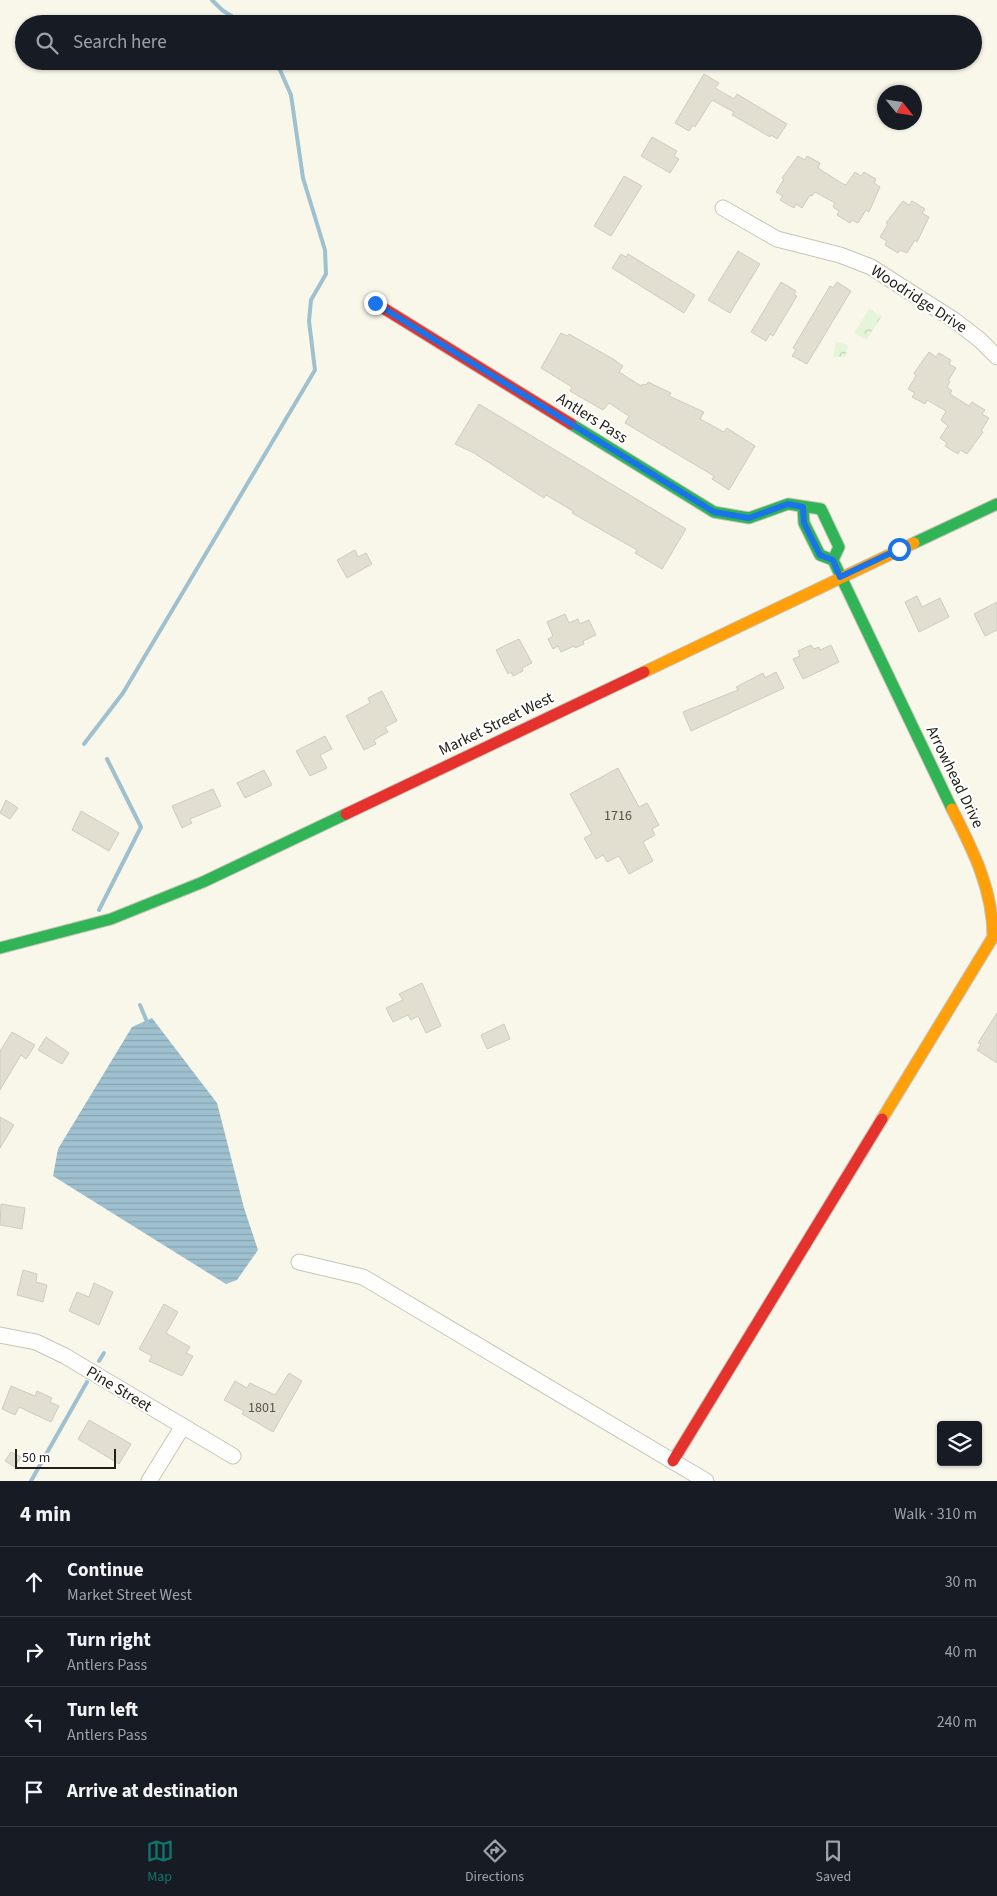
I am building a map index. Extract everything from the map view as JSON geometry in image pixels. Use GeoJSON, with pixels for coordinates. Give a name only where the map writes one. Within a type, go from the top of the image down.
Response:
{"type":"FeatureCollection","features":[{"type":"Feature","properties":{"kind":"street","name":"Woodridge Drive"},"geometry":{"type":"LineString","coordinates":[[723,208],[777,239],[840,255],[871,267],[954,320],[980,340],[997,357]]}},
{"type":"Feature","properties":{"kind":"street","name":"Antlers Pass"},"geometry":{"type":"LineString","coordinates":[[375,303],[714,512],[749,518],[788,504],[821,509],[839,547],[833,560]]}},
{"type":"Feature","properties":{"kind":"street","name":"Market Street West"},"geometry":{"type":"LineString","coordinates":[[0,948],[111,919],[203,882],[840,577],[997,504]]}},
{"type":"Feature","properties":{"kind":"street","name":"Antlers Pass"},"geometry":{"type":"LineString","coordinates":[[803,507],[804,523],[820,555],[833,560],[840,577]]}},
{"type":"Feature","properties":{"kind":"street","name":"Arrowhead Drive"},"geometry":{"type":"LineString","coordinates":[[673,1461],[929,1045],[993,937],[993,915],[981,868],[840,577]]}},
{"type":"Feature","properties":{"kind":"street"},"geometry":{"type":"LineString","coordinates":[[299,1262],[363,1277],[706,1481]]}},
{"type":"Feature","properties":{"kind":"street","name":"Pine Street"},"geometry":{"type":"LineString","coordinates":[[0,1335],[36,1342],[65,1356],[233,1456]]}},
{"type":"Feature","properties":{"kind":"street"},"geometry":{"type":"LineString","coordinates":[[149,1481],[183,1426]]}},
{"type":"Feature","properties":{"kind":"green space"},"geometry":{"type":"Polygon","coordinates":[[[869,309],[882,316],[866,340],[854,333],[869,309]]]}},
{"type":"Feature","properties":{"kind":"green space"},"geometry":{"type":"Polygon","coordinates":[[[836,342],[848,345],[845,357],[833,357],[836,342]]]}},
{"type":"Feature","properties":{"kind":"water"},"geometry":{"type":"Polygon","coordinates":[[[152,1018],[217,1103],[244,1208],[258,1250],[237,1280],[226,1284],[53,1176],[58,1149],[132,1027],[152,1018]]]}},
{"type":"Feature","properties":{"kind":"building"},"geometry":{"type":"Polygon","coordinates":[[[704,74],[719,83],[715,88],[734,99],[737,94],[787,124],[777,139],[771,135],[770,137],[732,115],[734,112],[712,100],[695,127],[693,125],[689,131],[675,123],[704,74]]]}},
{"type":"Feature","properties":{"kind":"building"},"geometry":{"type":"Polygon","coordinates":[[[652,137],[677,151],[674,156],[679,159],[670,173],[641,156],[652,137]]]}},
{"type":"Feature","properties":{"kind":"building"},"geometry":{"type":"Polygon","coordinates":[[[798,156],[805,160],[807,156],[820,163],[818,168],[846,185],[855,172],[861,176],[864,172],[876,179],[874,183],[880,187],[869,212],[866,210],[858,223],[852,220],[850,223],[837,215],[839,211],[833,207],[835,203],[815,192],[812,196],[810,195],[802,208],[796,204],[794,208],[780,200],[783,196],[776,192],[784,179],[782,178],[798,156]]]}},
{"type":"Feature","properties":{"kind":"building"},"geometry":{"type":"Polygon","coordinates":[[[624,176],[642,186],[611,236],[594,226],[624,176]]]}},
{"type":"Feature","properties":{"kind":"building"},"geometry":{"type":"Polygon","coordinates":[[[903,201],[909,205],[912,201],[925,209],[922,213],[929,217],[917,242],[915,240],[907,253],[900,250],[898,253],[885,245],[887,241],[880,237],[888,224],[886,223],[903,201]]]}},
{"type":"Feature","properties":{"kind":"building"},"geometry":{"type":"Polygon","coordinates":[[[738,251],[760,264],[730,313],[708,300],[738,251]]]}},
{"type":"Feature","properties":{"kind":"building"},"geometry":{"type":"Polygon","coordinates":[[[621,254],[626,257],[628,254],[695,295],[684,313],[612,268],[621,254]]]}},
{"type":"Feature","properties":{"kind":"building"},"geometry":{"type":"Polygon","coordinates":[[[781,282],[796,291],[794,294],[797,296],[773,336],[770,334],[766,341],[751,332],[781,282]]]}},
{"type":"Feature","properties":{"kind":"building"},"geometry":{"type":"Polygon","coordinates":[[[837,282],[851,291],[807,364],[792,356],[796,350],[793,348],[830,286],[833,288],[837,282]]]}},
{"type":"Feature","properties":{"kind":"building"},"geometry":{"type":"Polygon","coordinates":[[[561,333],[567,336],[569,334],[613,359],[623,366],[619,372],[641,386],[642,384],[646,385],[648,382],[671,393],[669,396],[704,412],[700,419],[724,432],[727,428],[755,446],[729,490],[712,479],[714,476],[625,423],[629,416],[609,403],[603,410],[570,391],[572,387],[541,368],[561,333]]]}},
{"type":"Feature","properties":{"kind":"building"},"geometry":{"type":"Polygon","coordinates":[[[929,352],[936,357],[939,353],[951,360],[949,364],[956,368],[948,381],[950,382],[947,387],[952,391],[950,394],[969,406],[972,402],[985,410],[982,414],[989,418],[981,431],[983,432],[967,454],[960,450],[958,454],[945,446],[947,443],[940,438],[948,426],[941,420],[946,411],[927,400],[925,404],[912,397],[915,393],[908,389],[916,376],[914,373],[929,352]]]}},
{"type":"Feature","properties":{"kind":"building"},"geometry":{"type":"Polygon","coordinates":[[[479,404],[686,529],[662,569],[635,553],[637,550],[572,513],[573,511],[546,495],[544,498],[474,453],[455,444],[479,404]]]}},
{"type":"Feature","properties":{"kind":"building"},"geometry":{"type":"Polygon","coordinates":[[[355,550],[358,557],[366,553],[372,564],[347,578],[337,560],[355,550]]]}},
{"type":"Feature","properties":{"kind":"building"},"geometry":{"type":"Polygon","coordinates":[[[917,596],[922,607],[940,598],[949,617],[919,632],[905,602],[917,596]]]}},
{"type":"Feature","properties":{"kind":"building"},"geometry":{"type":"Polygon","coordinates":[[[997,602],[997,630],[985,636],[974,614],[997,602]]]}},
{"type":"Feature","properties":{"kind":"building"},"geometry":{"type":"Polygon","coordinates":[[[565,614],[569,623],[578,619],[580,624],[589,620],[596,635],[583,641],[584,644],[561,652],[558,646],[553,649],[548,639],[553,636],[547,622],[565,614]]]}},
{"type":"Feature","properties":{"kind":"building"},"geometry":{"type":"Polygon","coordinates":[[[519,639],[532,663],[522,668],[523,671],[513,676],[511,672],[508,674],[496,650],[519,639]]]}},
{"type":"Feature","properties":{"kind":"building"},"geometry":{"type":"Polygon","coordinates":[[[811,645],[814,649],[819,647],[820,650],[831,645],[839,662],[803,679],[793,659],[800,656],[798,651],[811,645]]]}},
{"type":"Feature","properties":{"kind":"building"},"geometry":{"type":"Polygon","coordinates":[[[776,672],[784,688],[691,731],[683,712],[738,690],[736,687],[763,673],[765,678],[776,672]]]}},
{"type":"Feature","properties":{"kind":"building"},"geometry":{"type":"Polygon","coordinates":[[[382,691],[397,721],[385,727],[388,732],[374,740],[376,744],[364,750],[346,716],[370,703],[368,698],[382,691]]]}},
{"type":"Feature","properties":{"kind":"building"},"geometry":{"type":"Polygon","coordinates":[[[325,736],[332,749],[320,755],[327,768],[310,776],[296,751],[325,736]]]}},
{"type":"Feature","properties":{"kind":"building"},"geometry":{"type":"Polygon","coordinates":[[[618,768],[639,807],[647,803],[659,825],[652,829],[655,835],[643,842],[653,861],[629,874],[619,856],[607,862],[603,855],[596,859],[584,838],[592,834],[570,794],[618,768]]]}},
{"type":"Feature","properties":{"kind":"building"},"geometry":{"type":"Polygon","coordinates":[[[264,770],[272,785],[245,798],[237,783],[264,770]]]}},
{"type":"Feature","properties":{"kind":"building"},"geometry":{"type":"Polygon","coordinates":[[[213,789],[221,806],[190,819],[192,823],[182,828],[172,806],[213,789]]]}},
{"type":"Feature","properties":{"kind":"building"},"geometry":{"type":"Polygon","coordinates":[[[6,800],[18,808],[10,819],[0,813],[6,800]]]}},
{"type":"Feature","properties":{"kind":"building"},"geometry":{"type":"Polygon","coordinates":[[[81,811],[119,833],[109,851],[72,830],[81,811]]]}},
{"type":"Feature","properties":{"kind":"building"},"geometry":{"type":"Polygon","coordinates":[[[422,983],[441,1026],[426,1033],[418,1016],[411,1020],[408,1015],[393,1022],[386,1008],[403,1000],[399,994],[422,983]]]}},
{"type":"Feature","properties":{"kind":"building"},"geometry":{"type":"Polygon","coordinates":[[[997,1013],[997,1063],[977,1050],[981,1044],[978,1043],[997,1013]]]}},
{"type":"Feature","properties":{"kind":"building"},"geometry":{"type":"Polygon","coordinates":[[[504,1024],[510,1039],[487,1049],[481,1035],[504,1024]]]}},
{"type":"Feature","properties":{"kind":"building"},"geometry":{"type":"Polygon","coordinates":[[[12,1032],[35,1045],[26,1059],[21,1055],[0,1090],[0,1051],[12,1032]]]}},
{"type":"Feature","properties":{"kind":"building"},"geometry":{"type":"Polygon","coordinates":[[[46,1037],[69,1053],[62,1064],[38,1050],[46,1037]]]}},
{"type":"Feature","properties":{"kind":"building"},"geometry":{"type":"Polygon","coordinates":[[[0,1117],[14,1125],[0,1148],[0,1117]]]}},
{"type":"Feature","properties":{"kind":"building"},"geometry":{"type":"Polygon","coordinates":[[[1,1204],[25,1208],[22,1229],[0,1225],[1,1204]]]}},
{"type":"Feature","properties":{"kind":"building"},"geometry":{"type":"Polygon","coordinates":[[[23,1270],[37,1274],[36,1282],[47,1285],[43,1302],[17,1295],[23,1270]]]}},
{"type":"Feature","properties":{"kind":"building"},"geometry":{"type":"Polygon","coordinates":[[[94,1283],[113,1292],[99,1325],[69,1311],[77,1292],[89,1297],[94,1283]]]}},
{"type":"Feature","properties":{"kind":"building"},"geometry":{"type":"Polygon","coordinates":[[[164,1304],[178,1312],[166,1333],[190,1347],[186,1353],[193,1356],[182,1376],[149,1361],[152,1356],[139,1349],[164,1304]]]}},
{"type":"Feature","properties":{"kind":"building"},"geometry":{"type":"Polygon","coordinates":[[[289,1373],[302,1381],[273,1432],[242,1414],[244,1411],[224,1400],[235,1381],[247,1388],[250,1383],[275,1395],[289,1373]]]}},
{"type":"Feature","properties":{"kind":"building"},"geometry":{"type":"Polygon","coordinates":[[[11,1386],[35,1396],[37,1391],[52,1398],[50,1402],[59,1406],[51,1422],[19,1407],[15,1415],[2,1409],[11,1386]]]}},
{"type":"Feature","properties":{"kind":"building"},"geometry":{"type":"Polygon","coordinates":[[[89,1420],[131,1444],[119,1464],[78,1439],[89,1420]]]}},
{"type":"Feature","properties":{"kind":"building"},"geometry":{"type":"Polygon","coordinates":[[[11,1452],[21,1457],[15,1467],[5,1461],[11,1452]]]}},
{"type":"Feature","properties":{"kind":"waterway"},"geometry":{"type":"LineString","coordinates":[[212,0],[230,15]]}},
{"type":"Feature","properties":{"kind":"waterway"},"geometry":{"type":"LineString","coordinates":[[84,744],[123,693],[315,370],[309,321],[311,300],[326,274],[325,250],[303,178],[291,95],[280,70]]}},
{"type":"Feature","properties":{"kind":"waterway"},"geometry":{"type":"LineString","coordinates":[[99,910],[141,827],[107,759]]}},
{"type":"Feature","properties":{"kind":"waterway"},"geometry":{"type":"LineString","coordinates":[[140,1005],[148,1024]]}},
{"type":"Feature","properties":{"kind":"waterway"},"geometry":{"type":"LineString","coordinates":[[99,1361],[104,1353]]}},
{"type":"Feature","properties":{"kind":"waterway"},"geometry":{"type":"LineString","coordinates":[[31,1481],[87,1382]]}},
{"type":"Feature","properties":{"kind":"traffic: fast"},"geometry":{"type":"LineString","coordinates":[[571,424],[714,512],[749,518],[788,504],[821,509],[839,547],[833,560]]}},
{"type":"Feature","properties":{"kind":"traffic: fast"},"geometry":{"type":"LineString","coordinates":[[914,543],[997,504]]}},
{"type":"Feature","properties":{"kind":"traffic: fast"},"geometry":{"type":"LineString","coordinates":[[803,507],[804,523],[820,555],[833,560],[952,809]]}},
{"type":"Feature","properties":{"kind":"traffic: fast"},"geometry":{"type":"LineString","coordinates":[[0,948],[111,919],[203,882],[346,814]]}},
{"type":"Feature","properties":{"kind":"traffic: slow"},"geometry":{"type":"LineString","coordinates":[[644,672],[914,543]]}},
{"type":"Feature","properties":{"kind":"traffic: slow"},"geometry":{"type":"LineString","coordinates":[[882,1119],[993,937],[990,903],[986,887],[974,855],[952,809]]}},
{"type":"Feature","properties":{"kind":"traffic: jam"},"geometry":{"type":"LineString","coordinates":[[375,303],[571,424]]}},
{"type":"Feature","properties":{"kind":"traffic: jam"},"geometry":{"type":"LineString","coordinates":[[346,814],[644,672]]}},
{"type":"Feature","properties":{"kind":"traffic: jam"},"geometry":{"type":"LineString","coordinates":[[673,1461],[882,1119]]}},
{"type":"Feature","properties":{"kind":"route"},"geometry":{"type":"LineString","coordinates":[[375,303],[714,512],[749,518],[788,504],[803,507],[804,523],[820,555],[833,560],[840,577],[899,549]]}}]}
